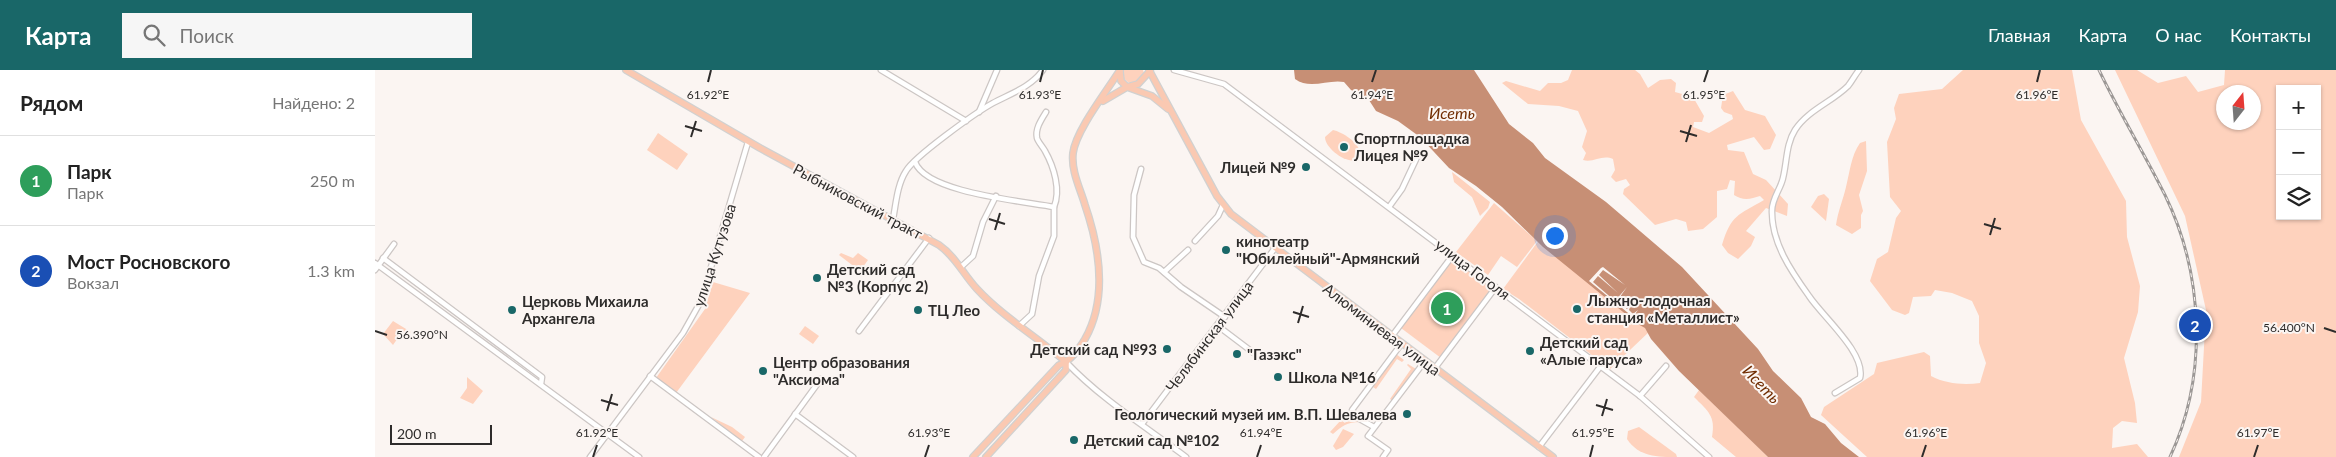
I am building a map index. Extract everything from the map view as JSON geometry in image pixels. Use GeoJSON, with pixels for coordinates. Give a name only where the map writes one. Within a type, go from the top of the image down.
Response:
{"type":"FeatureCollection","features":[{"type":"Feature","properties":{"kind":"main road","name":"Рыбниковский тракт"},"geometry":{"type":"LineString","coordinates":[[626,70],[748,142],[929,238],[948,252],[976,288],[1019,326],[1066,362]]}},
{"type":"Feature","properties":{"kind":"main road"},"geometry":{"type":"LineString","coordinates":[[1120,70],[1121,81],[1127,87],[1144,92],[1159,100],[1174,117]]}},
{"type":"Feature","properties":{"kind":"main road"},"geometry":{"type":"LineString","coordinates":[[973,457],[1059,365],[1066,362],[1078,349],[1089,331],[1098,296],[1098,265],[1094,238],[1073,160],[1077,139],[1120,70]]}},
{"type":"Feature","properties":{"kind":"main road"},"geometry":{"type":"LineString","coordinates":[[1099,104],[1115,92],[1141,83],[1150,70],[1174,117]]}},
{"type":"Feature","properties":{"kind":"main road","name":"Алюминиевая улица"},"geometry":{"type":"LineString","coordinates":[[1174,117],[1223,205],[1231,214],[1539,447],[1548,456]]}},
{"type":"Feature","properties":{"kind":"main road"},"geometry":{"type":"LineString","coordinates":[[986,457],[1066,370],[1066,362]]}},
{"type":"Feature","properties":{"kind":"street"},"geometry":{"type":"LineString","coordinates":[[881,70],[966,121]]}},
{"type":"Feature","properties":{"kind":"street"},"geometry":{"type":"LineString","coordinates":[[979,112],[997,70]]}},
{"type":"Feature","properties":{"kind":"street"},"geometry":{"type":"LineString","coordinates":[[893,219],[903,177],[915,162],[966,121],[1037,78],[1043,70]]}},
{"type":"Feature","properties":{"kind":"street","name":"улица Гоголя"},"geometry":{"type":"LineString","coordinates":[[1174,70],[1224,84],[1601,366],[1640,396],[1709,457]]}},
{"type":"Feature","properties":{"kind":"street"},"geometry":{"type":"LineString","coordinates":[[1835,393],[1860,378],[1862,370],[1854,353],[1809,297],[1782,254],[1777,242],[1772,209],[1783,179],[1789,144],[1795,130],[1807,116],[1847,86],[1859,70]]}},
{"type":"Feature","properties":{"kind":"street"},"geometry":{"type":"LineString","coordinates":[[1019,326],[1032,314],[1039,276],[1053,236],[1054,207],[1058,194],[1057,186],[1049,158],[1037,137],[1038,127],[1046,112]]}},
{"type":"Feature","properties":{"kind":"street","name":"улица Кутузова"},"geometry":{"type":"LineString","coordinates":[[590,457],[683,333],[701,301],[748,142]]}},
{"type":"Feature","properties":{"kind":"street"},"geometry":{"type":"LineString","coordinates":[[1389,207],[1402,189],[1419,153]]}},
{"type":"Feature","properties":{"kind":"street"},"geometry":{"type":"LineString","coordinates":[[915,162],[919,170],[946,187],[1054,207]]}},
{"type":"Feature","properties":{"kind":"street"},"geometry":{"type":"LineString","coordinates":[[1141,169],[1134,195],[1133,237],[1144,262],[1164,272],[1225,317]]}},
{"type":"Feature","properties":{"kind":"street"},"geometry":{"type":"LineString","coordinates":[[961,267],[973,256],[983,222],[996,196]]}},
{"type":"Feature","properties":{"kind":"street"},"geometry":{"type":"LineString","coordinates":[[1195,241],[1218,216],[1223,205]]}},
{"type":"Feature","properties":{"kind":"street"},"geometry":{"type":"LineString","coordinates":[[1218,216],[1231,214]]}},
{"type":"Feature","properties":{"kind":"street"},"geometry":{"type":"LineString","coordinates":[[859,331],[929,238]]}},
{"type":"Feature","properties":{"kind":"street"},"geometry":{"type":"LineString","coordinates":[[395,244],[376,266],[639,457]]}},
{"type":"Feature","properties":{"kind":"street","name":"Челябинская улица"},"geometry":{"type":"LineString","coordinates":[[1142,424],[1219,326],[1275,248]]}},
{"type":"Feature","properties":{"kind":"street"},"geometry":{"type":"LineString","coordinates":[[1164,272],[1188,250]]}},
{"type":"Feature","properties":{"kind":"street"},"geometry":{"type":"LineString","coordinates":[[1392,336],[1453,255]]}},
{"type":"Feature","properties":{"kind":"street"},"geometry":{"type":"LineString","coordinates":[[383,258],[542,378],[541,384]]}},
{"type":"Feature","properties":{"kind":"street"},"geometry":{"type":"LineString","coordinates":[[1435,368],[1496,287]]}},
{"type":"Feature","properties":{"kind":"street"},"geometry":{"type":"LineString","coordinates":[[1219,326],[1259,357]]}},
{"type":"Feature","properties":{"kind":"street"},"geometry":{"type":"LineString","coordinates":[[1374,427],[1356,416],[1352,410],[1402,343]]}},
{"type":"Feature","properties":{"kind":"street"},"geometry":{"type":"LineString","coordinates":[[1383,457],[1388,450],[1367,436],[1425,361]]}},
{"type":"Feature","properties":{"kind":"street"},"geometry":{"type":"LineString","coordinates":[[1066,362],[1078,375],[1186,457]]}},
{"type":"Feature","properties":{"kind":"street"},"geometry":{"type":"LineString","coordinates":[[1539,447],[1601,366]]}},
{"type":"Feature","properties":{"kind":"street"},"geometry":{"type":"LineString","coordinates":[[1640,396],[1666,366]]}},
{"type":"Feature","properties":{"kind":"street"},"geometry":{"type":"LineString","coordinates":[[650,376],[759,457]]}},
{"type":"Feature","properties":{"kind":"street"},"geometry":{"type":"LineString","coordinates":[[764,457],[821,379]]}},
{"type":"Feature","properties":{"kind":"street"},"geometry":{"type":"LineString","coordinates":[[795,414],[853,457]]}},
{"type":"Feature","properties":{"kind":"shaded area"},"geometry":{"type":"Polygon","coordinates":[[[1123,70],[1143,70],[1144,73],[1137,81],[1129,83],[1123,78],[1123,70]]]}},
{"type":"Feature","properties":{"kind":"shaded area"},"geometry":{"type":"Polygon","coordinates":[[[1572,70],[1635,70],[1640,74],[1648,88],[1660,80],[1671,79],[1676,83],[1675,92],[1693,97],[1704,116],[1702,122],[1694,122],[1693,127],[1709,133],[1733,119],[1732,115],[1724,112],[1721,108],[1723,95],[1733,91],[1745,110],[1765,116],[1776,135],[1770,149],[1764,150],[1754,137],[1727,145],[1728,150],[1744,152],[1753,174],[1766,180],[1788,204],[1787,216],[1766,208],[1746,231],[1755,237],[1751,246],[1738,259],[1728,253],[1722,245],[1732,222],[1742,213],[1764,200],[1760,196],[1747,199],[1734,195],[1735,181],[1730,180],[1727,189],[1717,191],[1717,217],[1703,229],[1688,231],[1686,222],[1676,219],[1655,225],[1623,194],[1624,189],[1630,185],[1626,179],[1616,182],[1611,177],[1615,170],[1613,159],[1605,157],[1587,161],[1583,160],[1586,153],[1582,147],[1587,131],[1578,111],[1559,106],[1528,104],[1502,83],[1506,81],[1540,91],[1548,83],[1561,83],[1568,80],[1572,70]]]}},
{"type":"Feature","properties":{"kind":"shaded area"},"geometry":{"type":"Polygon","coordinates":[[[1963,70],[2072,70],[2081,120],[2126,201],[2127,237],[2140,286],[2138,312],[2124,358],[2135,403],[2137,423],[2122,421],[2113,428],[2112,448],[2137,444],[2148,457],[1867,457],[1821,415],[1824,407],[1874,374],[1877,363],[1924,352],[1930,356],[1931,376],[1955,383],[1980,383],[1986,363],[1979,343],[1979,316],[1972,301],[1952,293],[1935,290],[1931,296],[1913,297],[1909,313],[1905,315],[1892,310],[1870,281],[1877,259],[1888,252],[1896,218],[1901,211],[1890,197],[1887,142],[1896,119],[1894,108],[1899,94],[1942,89],[1963,70]]]}},
{"type":"Feature","properties":{"kind":"shaded area"},"geometry":{"type":"Polygon","coordinates":[[[2115,70],[2137,70],[2158,83],[2186,76],[2198,92],[2216,87],[2216,130],[2261,130],[2261,85],[2224,85],[2225,70],[2336,70],[2336,457],[2179,457],[2201,402],[2206,310],[2185,216],[2115,70]]]}},
{"type":"Feature","properties":{"kind":"shaded area","name":"Спортплощадка Лицея №9"},"geometry":{"type":"Polygon","coordinates":[[[1333,130],[1345,135],[1357,145],[1360,153],[1355,160],[1341,157],[1328,146],[1325,137],[1333,130]]]}},
{"type":"Feature","properties":{"kind":"shaded area"},"geometry":{"type":"Polygon","coordinates":[[[658,133],[688,154],[677,170],[647,150],[658,133]]]}},
{"type":"Feature","properties":{"kind":"shaded area"},"geometry":{"type":"Polygon","coordinates":[[[1866,141],[1867,171],[1859,195],[1863,211],[1861,215],[1861,228],[1852,234],[1836,225],[1853,158],[1860,143],[1866,141]]]}},
{"type":"Feature","properties":{"kind":"shaded area"},"geometry":{"type":"Polygon","coordinates":[[[1452,172],[1490,202],[1488,208],[1480,216],[1472,197],[1454,182],[1452,172]]]}},
{"type":"Feature","properties":{"kind":"shaded area"},"geometry":{"type":"Polygon","coordinates":[[[1824,194],[1829,199],[1826,221],[1811,207],[1818,196],[1824,194]]]}},
{"type":"Feature","properties":{"kind":"shaded area"},"geometry":{"type":"Polygon","coordinates":[[[1494,203],[1537,241],[1517,267],[1501,256],[1488,275],[1456,252],[1494,203]]]}},
{"type":"Feature","properties":{"kind":"shaded area","name":"Лыжно-лодочная станция «Металлист»"},"geometry":{"type":"Polygon","coordinates":[[[1539,240],[1651,330],[1610,369],[1519,299],[1503,289],[1539,240]]]}},
{"type":"Feature","properties":{"kind":"shaded area"},"geometry":{"type":"Polygon","coordinates":[[[841,253],[853,258],[858,253],[868,260],[860,271],[839,255],[841,253]]]}},
{"type":"Feature","properties":{"kind":"shaded area"},"geometry":{"type":"Polygon","coordinates":[[[1453,258],[1493,288],[1441,358],[1401,328],[1453,258]]]}},
{"type":"Feature","properties":{"kind":"shaded area"},"geometry":{"type":"Polygon","coordinates":[[[713,282],[750,293],[676,393],[656,378],[705,309],[713,282]]]}},
{"type":"Feature","properties":{"kind":"shaded area"},"geometry":{"type":"Polygon","coordinates":[[[393,321],[411,332],[400,335],[393,345],[383,334],[393,321]]]}},
{"type":"Feature","properties":{"kind":"shaded area"},"geometry":{"type":"Polygon","coordinates":[[[805,326],[819,336],[813,344],[799,334],[805,326]]]}},
{"type":"Feature","properties":{"kind":"shaded area"},"geometry":{"type":"Polygon","coordinates":[[[1396,354],[1404,360],[1402,362],[1397,359],[1376,389],[1373,387],[1396,354]]]}},
{"type":"Feature","properties":{"kind":"shaded area"},"geometry":{"type":"Polygon","coordinates":[[[1408,364],[1416,369],[1400,392],[1393,398],[1393,401],[1390,399],[1411,369],[1408,364]]]}},
{"type":"Feature","properties":{"kind":"shaded area"},"geometry":{"type":"Polygon","coordinates":[[[467,377],[483,391],[473,404],[460,398],[467,388],[467,377]]]}},
{"type":"Feature","properties":{"kind":"shaded area"},"geometry":{"type":"Polygon","coordinates":[[[1699,390],[1768,457],[1736,457],[1712,437],[1713,424],[1710,414],[1694,397],[1699,390]]]}},
{"type":"Feature","properties":{"kind":"shaded area"},"geometry":{"type":"Polygon","coordinates":[[[1350,416],[1360,422],[1345,425],[1333,434],[1330,432],[1341,420],[1345,423],[1350,416]]]}},
{"type":"Feature","properties":{"kind":"shaded area"},"geometry":{"type":"Polygon","coordinates":[[[711,417],[732,427],[745,437],[742,441],[711,417]]]}},
{"type":"Feature","properties":{"kind":"shaded area"},"geometry":{"type":"Polygon","coordinates":[[[1639,427],[1676,454],[1677,457],[1649,455],[1637,449],[1627,439],[1628,431],[1639,427]]]}},
{"type":"Feature","properties":{"kind":"shaded area"},"geometry":{"type":"Polygon","coordinates":[[[1343,429],[1354,434],[1343,447],[1336,450],[1333,446],[1343,429]]]}},
{"type":"Feature","properties":{"kind":"water","name":"Исеть"},"geometry":{"type":"Polygon","coordinates":[[[1294,70],[1474,70],[1509,124],[1533,143],[1545,158],[1606,202],[1682,267],[1758,349],[1773,371],[1801,398],[1811,417],[1825,424],[1841,443],[1859,457],[1768,457],[1679,371],[1651,339],[1645,328],[1629,319],[1628,316],[1543,247],[1502,207],[1476,186],[1449,168],[1420,137],[1398,121],[1376,111],[1367,97],[1351,90],[1344,82],[1307,84],[1295,79],[1294,70]]]}},
{"type":"Feature","properties":{"kind":"pier"},"geometry":{"type":"Polygon","coordinates":[[[1603,267],[1625,285],[1603,270],[1599,275],[1618,293],[1598,276],[1593,282],[1615,301],[1627,287],[1617,301],[1627,309],[1631,304],[1629,310],[1633,314],[1638,310],[1633,317],[1589,281],[1603,267]]]}},
{"type":"Feature","properties":{"kind":"railway"},"geometry":{"type":"LineString","coordinates":[[2099,70],[2165,195],[2178,226],[2188,258],[2194,292],[2195,360],[2191,393],[2182,426],[2170,457]]}},
{"type":"Feature","properties":{"kind":"place","name":"Спортплощадка Лицея №9"},"geometry":{"type":"Point","coordinates":[1344,147]}},
{"type":"Feature","properties":{"kind":"place","name":"Лицей №9"},"geometry":{"type":"Point","coordinates":[1306,167]}},
{"type":"Feature","properties":{"kind":"place","name":"кинотеатр \"Юбилейный\"-Армянский"},"geometry":{"type":"Point","coordinates":[1226,250]}},
{"type":"Feature","properties":{"kind":"place","name":"Детский сад №3 (Корпус 2)"},"geometry":{"type":"Point","coordinates":[817,278]}},
{"type":"Feature","properties":{"kind":"place","name":"Парк"},"geometry":{"type":"Point","coordinates":[1447,308]}},
{"type":"Feature","properties":{"kind":"place","name":"Лыжно-лодочная станция «Металлист»"},"geometry":{"type":"Point","coordinates":[1577,309]}},
{"type":"Feature","properties":{"kind":"place","name":"Церковь Михаила Архангела"},"geometry":{"type":"Point","coordinates":[512,310]}},
{"type":"Feature","properties":{"kind":"place","name":"ТЦ Лео"},"geometry":{"type":"Point","coordinates":[918,310]}},
{"type":"Feature","properties":{"kind":"place","name":"Мост Росновского"},"geometry":{"type":"Point","coordinates":[2195,325]}},
{"type":"Feature","properties":{"kind":"place","name":"Детский сад №93"},"geometry":{"type":"Point","coordinates":[1167,349]}},
{"type":"Feature","properties":{"kind":"place","name":"Детский сад «Алые паруса»"},"geometry":{"type":"Point","coordinates":[1530,351]}},
{"type":"Feature","properties":{"kind":"place","name":"\"Газэкс\""},"geometry":{"type":"Point","coordinates":[1237,354]}},
{"type":"Feature","properties":{"kind":"place","name":"Центр образования \"Аксиома\""},"geometry":{"type":"Point","coordinates":[763,371]}},
{"type":"Feature","properties":{"kind":"place","name":"Школа №16"},"geometry":{"type":"Point","coordinates":[1278,377]}},
{"type":"Feature","properties":{"kind":"place","name":"Геологический музей им. В.П. Шевалева"},"geometry":{"type":"Point","coordinates":[1407,414]}},
{"type":"Feature","properties":{"kind":"place","name":"Детский сад №102"},"geometry":{"type":"Point","coordinates":[1074,440]}}]}
